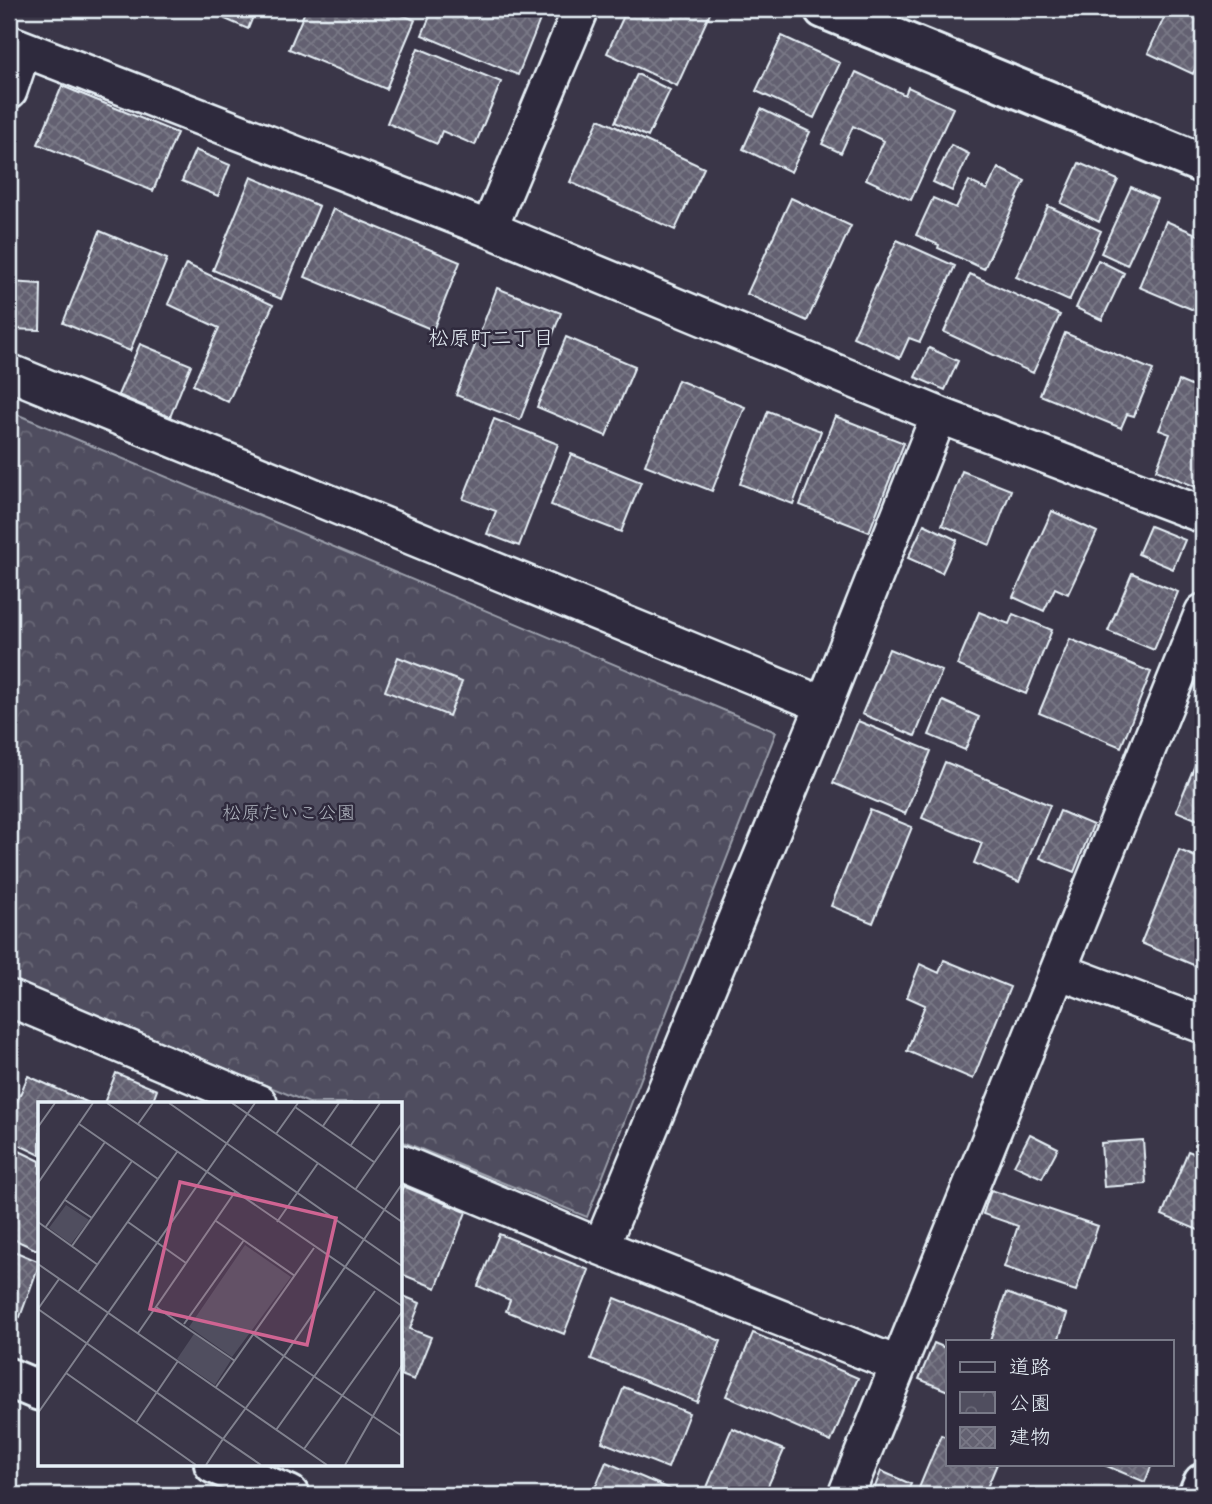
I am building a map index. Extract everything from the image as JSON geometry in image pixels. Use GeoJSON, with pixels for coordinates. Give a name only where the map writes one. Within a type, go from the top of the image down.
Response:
{"type":"FeatureCollection","features":[{"type":"Feature","properties":{"kind":"street"},"geometry":{"type":"LineString","coordinates":[[489,229],[581,9]]}},
{"type":"Feature","properties":{"kind":"street"},"geometry":{"type":"LineString","coordinates":[[824,9],[1203,164]]}},
{"type":"Feature","properties":{"kind":"street"},"geometry":{"type":"LineString","coordinates":[[9,91],[16,46],[489,229],[939,415],[1203,514]]}},
{"type":"Feature","properties":{"kind":"street"},"geometry":{"type":"LineString","coordinates":[[9,372],[824,705]]}},
{"type":"Feature","properties":{"kind":"street"},"geometry":{"type":"LineString","coordinates":[[601,1247],[824,705],[939,415]]}},
{"type":"Feature","properties":{"kind":"street"},"geometry":{"type":"LineString","coordinates":[[846,1495],[1203,612]]}},
{"type":"Feature","properties":{"kind":"street"},"geometry":{"type":"LineString","coordinates":[[1059,971],[1203,1025]]}},
{"type":"Feature","properties":{"kind":"street"},"geometry":{"type":"LineString","coordinates":[[9,998],[257,1102]]}},
{"type":"Feature","properties":{"kind":"street"},"geometry":{"type":"LineString","coordinates":[[402,1163],[601,1247],[899,1365]]}},
{"type":"Feature","properties":{"kind":"street"},"geometry":{"type":"LineString","coordinates":[[9,1378],[38,1390]]}},
{"type":"Feature","properties":{"kind":"street"},"geometry":{"type":"LineString","coordinates":[[219,1466],[289,1495]]}},
{"type":"Feature","properties":{"kind":"street"},"geometry":{"type":"LineString","coordinates":[[1198,1495],[1203,1483]]}},
{"type":"Feature","properties":{"kind":"green space","name":"松原たいこ公園"},"geometry":{"type":"Polygon","coordinates":[[[9,411],[776,732],[587,1217],[402,1141],[402,1102],[307,1102],[9,979],[9,411]]]}},
{"type":"Feature","properties":{"kind":"building"},"geometry":{"type":"Polygon","coordinates":[[[224,9],[256,9],[248,29],[225,19],[228,10],[224,9]]]}},
{"type":"Feature","properties":{"kind":"building"},"geometry":{"type":"Polygon","coordinates":[[[306,9],[388,9],[415,20],[386,89],[289,49],[306,9]]]}},
{"type":"Feature","properties":{"kind":"building"},"geometry":{"type":"Polygon","coordinates":[[[433,9],[535,9],[543,12],[518,75],[422,35],[433,9]]]}},
{"type":"Feature","properties":{"kind":"building"},"geometry":{"type":"Polygon","coordinates":[[[627,9],[711,11],[677,86],[607,53],[627,9]]]}},
{"type":"Feature","properties":{"kind":"building"},"geometry":{"type":"Polygon","coordinates":[[[1168,9],[1203,9],[1203,51],[1193,74],[1148,53],[1168,9]]]}},
{"type":"Feature","properties":{"kind":"building"},"geometry":{"type":"Polygon","coordinates":[[[782,36],[840,63],[814,118],[756,91],[782,36]]]}},
{"type":"Feature","properties":{"kind":"building"},"geometry":{"type":"Polygon","coordinates":[[[418,48],[501,82],[475,145],[442,131],[437,144],[387,123],[418,48]]]}},
{"type":"Feature","properties":{"kind":"building"},"geometry":{"type":"Polygon","coordinates":[[[856,72],[905,95],[908,87],[953,108],[911,200],[866,179],[884,141],[853,126],[841,153],[822,144],[856,72]]]}},
{"type":"Feature","properties":{"kind":"building"},"geometry":{"type":"Polygon","coordinates":[[[637,74],[670,90],[648,137],[615,122],[637,74]]]}},
{"type":"Feature","properties":{"kind":"building"},"geometry":{"type":"Polygon","coordinates":[[[62,86],[177,133],[153,191],[38,144],[62,86]]]}},
{"type":"Feature","properties":{"kind":"building"},"geometry":{"type":"Polygon","coordinates":[[[761,109],[810,132],[791,172],[743,149],[761,109]]]}},
{"type":"Feature","properties":{"kind":"building"},"geometry":{"type":"Polygon","coordinates":[[[599,119],[704,168],[675,230],[570,182],[599,119]]]}},
{"type":"Feature","properties":{"kind":"building"},"geometry":{"type":"Polygon","coordinates":[[[951,145],[969,154],[952,191],[933,182],[951,145]]]}},
{"type":"Feature","properties":{"kind":"building"},"geometry":{"type":"Polygon","coordinates":[[[195,150],[230,165],[218,196],[182,181],[195,150]]]}},
{"type":"Feature","properties":{"kind":"building"},"geometry":{"type":"Polygon","coordinates":[[[1079,163],[1118,180],[1099,222],[1061,203],[1079,163]]]}},
{"type":"Feature","properties":{"kind":"building"},"geometry":{"type":"Polygon","coordinates":[[[998,168],[1025,181],[984,269],[916,235],[933,198],[956,208],[969,181],[987,190],[998,168]]]}},
{"type":"Feature","properties":{"kind":"building"},"geometry":{"type":"Polygon","coordinates":[[[251,177],[319,206],[281,299],[213,270],[251,177]]]}},
{"type":"Feature","properties":{"kind":"building"},"geometry":{"type":"Polygon","coordinates":[[[1131,187],[1157,199],[1127,265],[1101,253],[1131,187]]]}},
{"type":"Feature","properties":{"kind":"building"},"geometry":{"type":"Polygon","coordinates":[[[791,198],[851,226],[807,321],[747,294],[791,198]]]}},
{"type":"Feature","properties":{"kind":"building"},"geometry":{"type":"Polygon","coordinates":[[[1048,206],[1101,231],[1069,301],[1016,277],[1048,206]]]}},
{"type":"Feature","properties":{"kind":"building"},"geometry":{"type":"Polygon","coordinates":[[[333,209],[460,262],[433,330],[305,277],[333,209]]]}},
{"type":"Feature","properties":{"kind":"building"},"geometry":{"type":"Polygon","coordinates":[[[1166,221],[1203,237],[1203,314],[1139,287],[1166,221]]]}},
{"type":"Feature","properties":{"kind":"building"},"geometry":{"type":"Polygon","coordinates":[[[100,231],[167,259],[130,351],[63,323],[100,231]]]}},
{"type":"Feature","properties":{"kind":"building"},"geometry":{"type":"Polygon","coordinates":[[[897,240],[955,266],[920,342],[909,338],[900,358],[853,337],[897,240]]]}},
{"type":"Feature","properties":{"kind":"building"},"geometry":{"type":"Polygon","coordinates":[[[1098,260],[1124,273],[1102,320],[1076,308],[1098,260]]]}},
{"type":"Feature","properties":{"kind":"building"},"geometry":{"type":"Polygon","coordinates":[[[186,264],[273,305],[228,402],[193,385],[219,328],[168,304],[186,264]]]}},
{"type":"Feature","properties":{"kind":"building"},"geometry":{"type":"Polygon","coordinates":[[[970,274],[1060,315],[1033,373],[944,332],[970,274]]]}},
{"type":"Feature","properties":{"kind":"building"},"geometry":{"type":"Polygon","coordinates":[[[9,282],[41,284],[40,330],[9,329],[9,282]]]}},
{"type":"Feature","properties":{"kind":"building"},"geometry":{"type":"Polygon","coordinates":[[[497,288],[561,313],[520,420],[456,395],[497,288]]]}},
{"type":"Feature","properties":{"kind":"building"},"geometry":{"type":"Polygon","coordinates":[[[1065,333],[1153,370],[1134,416],[1127,414],[1121,428],[1040,395],[1065,333]]]}},
{"type":"Feature","properties":{"kind":"building"},"geometry":{"type":"Polygon","coordinates":[[[566,337],[635,366],[606,436],[537,407],[566,337]]]}},
{"type":"Feature","properties":{"kind":"building"},"geometry":{"type":"Polygon","coordinates":[[[140,344],[191,365],[170,417],[118,395],[140,344]]]}},
{"type":"Feature","properties":{"kind":"building"},"geometry":{"type":"Polygon","coordinates":[[[929,348],[958,361],[945,390],[915,377],[929,348]]]}},
{"type":"Feature","properties":{"kind":"building"},"geometry":{"type":"Polygon","coordinates":[[[678,380],[745,407],[712,491],[645,465],[678,380]]]}},
{"type":"Feature","properties":{"kind":"building"},"geometry":{"type":"Polygon","coordinates":[[[1179,381],[1203,391],[1203,490],[1156,470],[1170,434],[1159,430],[1179,381]]]}},
{"type":"Feature","properties":{"kind":"building"},"geometry":{"type":"Polygon","coordinates":[[[768,411],[821,431],[793,504],[740,484],[768,411]]]}},
{"type":"Feature","properties":{"kind":"building"},"geometry":{"type":"Polygon","coordinates":[[[835,416],[904,443],[869,532],[800,505],[835,416]]]}},
{"type":"Feature","properties":{"kind":"building"},"geometry":{"type":"Polygon","coordinates":[[[494,419],[558,444],[519,546],[487,534],[496,511],[463,499],[494,419]]]}},
{"type":"Feature","properties":{"kind":"building"},"geometry":{"type":"Polygon","coordinates":[[[571,454],[641,482],[621,532],[551,505],[571,454]]]}},
{"type":"Feature","properties":{"kind":"building"},"geometry":{"type":"Polygon","coordinates":[[[962,471],[1011,490],[990,545],[942,525],[962,471]]]}},
{"type":"Feature","properties":{"kind":"building"},"geometry":{"type":"Polygon","coordinates":[[[1052,511],[1097,532],[1068,594],[1055,588],[1044,611],[1013,597],[1052,511]]]}},
{"type":"Feature","properties":{"kind":"building"},"geometry":{"type":"Polygon","coordinates":[[[924,524],[957,540],[942,573],[908,558],[924,524]]]}},
{"type":"Feature","properties":{"kind":"building"},"geometry":{"type":"Polygon","coordinates":[[[1150,526],[1185,540],[1173,569],[1138,554],[1150,526]]]}},
{"type":"Feature","properties":{"kind":"building"},"geometry":{"type":"Polygon","coordinates":[[[1132,573],[1178,592],[1154,650],[1108,631],[1132,573]]]}},
{"type":"Feature","properties":{"kind":"building"},"geometry":{"type":"Polygon","coordinates":[[[979,612],[1009,624],[1013,614],[1052,630],[1026,694],[957,665],[979,612]]]}},
{"type":"Feature","properties":{"kind":"building"},"geometry":{"type":"Polygon","coordinates":[[[1070,639],[1151,672],[1121,747],[1039,713],[1070,639]]]}},
{"type":"Feature","properties":{"kind":"building"},"geometry":{"type":"Polygon","coordinates":[[[889,649],[942,671],[915,736],[862,714],[889,649]]]}},
{"type":"Feature","properties":{"kind":"building"},"geometry":{"type":"Polygon","coordinates":[[[398,657],[462,682],[449,716],[385,691],[398,657]]]}},
{"type":"Feature","properties":{"kind":"building"},"geometry":{"type":"Polygon","coordinates":[[[943,701],[979,717],[965,750],[929,735],[943,701]]]}},
{"type":"Feature","properties":{"kind":"building"},"geometry":{"type":"Polygon","coordinates":[[[858,721],[931,751],[905,814],[833,783],[858,721]]]}},
{"type":"Feature","properties":{"kind":"building"},"geometry":{"type":"Polygon","coordinates":[[[1197,760],[1203,763],[1203,822],[1176,811],[1197,760]]]}},
{"type":"Feature","properties":{"kind":"building"},"geometry":{"type":"Polygon","coordinates":[[[945,762],[1050,805],[1019,882],[974,863],[982,843],[922,818],[945,762]]]}},
{"type":"Feature","properties":{"kind":"building"},"geometry":{"type":"Polygon","coordinates":[[[870,810],[912,827],[873,923],[831,906],[870,810]]]}},
{"type":"Feature","properties":{"kind":"building"},"geometry":{"type":"Polygon","coordinates":[[[1060,811],[1093,825],[1074,872],[1040,858],[1060,811]]]}},
{"type":"Feature","properties":{"kind":"building"},"geometry":{"type":"Polygon","coordinates":[[[1179,850],[1203,860],[1203,969],[1141,943],[1179,850]]]}},
{"type":"Feature","properties":{"kind":"building"},"geometry":{"type":"Polygon","coordinates":[[[944,960],[1010,987],[973,1079],[907,1051],[925,1005],[907,997],[920,964],[939,973],[944,960]]]}},
{"type":"Feature","properties":{"kind":"building"},"geometry":{"type":"Polygon","coordinates":[[[116,1073],[157,1090],[152,1102],[104,1102],[116,1073]]]}},
{"type":"Feature","properties":{"kind":"building"},"geometry":{"type":"Polygon","coordinates":[[[28,1076],[87,1102],[38,1102],[38,1154],[9,1140],[9,1120],[28,1076]]]}},
{"type":"Feature","properties":{"kind":"building"},"geometry":{"type":"Polygon","coordinates":[[[1030,1134],[1058,1148],[1042,1178],[1014,1165],[1030,1134]]]}},
{"type":"Feature","properties":{"kind":"building"},"geometry":{"type":"Polygon","coordinates":[[[1143,1140],[1146,1184],[1104,1187],[1101,1143],[1143,1140]]]}},
{"type":"Feature","properties":{"kind":"building"},"geometry":{"type":"Polygon","coordinates":[[[9,1146],[38,1160],[38,1248],[37,1250],[9,1237],[9,1146]]]}},
{"type":"Feature","properties":{"kind":"building"},"geometry":{"type":"Polygon","coordinates":[[[1188,1151],[1203,1157],[1203,1232],[1162,1215],[1188,1151]]]}},
{"type":"Feature","properties":{"kind":"building"},"geometry":{"type":"Polygon","coordinates":[[[403,1186],[466,1212],[436,1288],[402,1274],[403,1186]]]}},
{"type":"Feature","properties":{"kind":"building"},"geometry":{"type":"Polygon","coordinates":[[[991,1190],[1098,1226],[1076,1291],[1004,1267],[1018,1226],[983,1214],[991,1190]]]}},
{"type":"Feature","properties":{"kind":"building"},"geometry":{"type":"Polygon","coordinates":[[[499,1234],[589,1270],[564,1334],[506,1311],[510,1300],[478,1286],[499,1234]]]}},
{"type":"Feature","properties":{"kind":"building"},"geometry":{"type":"Polygon","coordinates":[[[9,1249],[38,1261],[38,1268],[20,1317],[9,1313],[9,1249]]]}},
{"type":"Feature","properties":{"kind":"building"},"geometry":{"type":"Polygon","coordinates":[[[1006,1293],[1067,1314],[1058,1340],[990,1340],[1006,1293]]]}},
{"type":"Feature","properties":{"kind":"building"},"geometry":{"type":"Polygon","coordinates":[[[402,1295],[420,1303],[410,1329],[431,1337],[414,1380],[402,1375],[402,1295]]]}},
{"type":"Feature","properties":{"kind":"building"},"geometry":{"type":"Polygon","coordinates":[[[615,1298],[721,1341],[697,1402],[591,1359],[615,1298]]]}},
{"type":"Feature","properties":{"kind":"building"},"geometry":{"type":"Polygon","coordinates":[[[753,1333],[858,1378],[831,1442],[726,1396],[753,1333]]]}},
{"type":"Feature","properties":{"kind":"building"},"geometry":{"type":"Polygon","coordinates":[[[934,1343],[946,1348],[946,1390],[919,1379],[934,1343]]]}},
{"type":"Feature","properties":{"kind":"building"},"geometry":{"type":"Polygon","coordinates":[[[624,1387],[689,1413],[668,1468],[602,1442],[624,1387]]]}},
{"type":"Feature","properties":{"kind":"building"},"geometry":{"type":"Polygon","coordinates":[[[732,1428],[784,1450],[764,1495],[713,1495],[705,1492],[732,1428]]]}},
{"type":"Feature","properties":{"kind":"building"},"geometry":{"type":"Polygon","coordinates":[[[941,1435],[946,1437],[946,1466],[996,1466],[984,1495],[916,1495],[941,1435]]]}},
{"type":"Feature","properties":{"kind":"building"},"geometry":{"type":"Polygon","coordinates":[[[606,1462],[684,1495],[592,1495],[606,1462]]]}},
{"type":"Feature","properties":{"kind":"building"},"geometry":{"type":"Polygon","coordinates":[[[1107,1466],[1151,1466],[1145,1482],[1107,1466]]]}},
{"type":"Feature","properties":{"kind":"building"},"geometry":{"type":"Polygon","coordinates":[[[881,1471],[911,1484],[906,1495],[872,1495],[881,1471]]]}},
{"type":"Feature","properties":{"kind":"district","name":"松原町二丁目"},"geometry":{"type":"Point","coordinates":[491,338]}}]}
